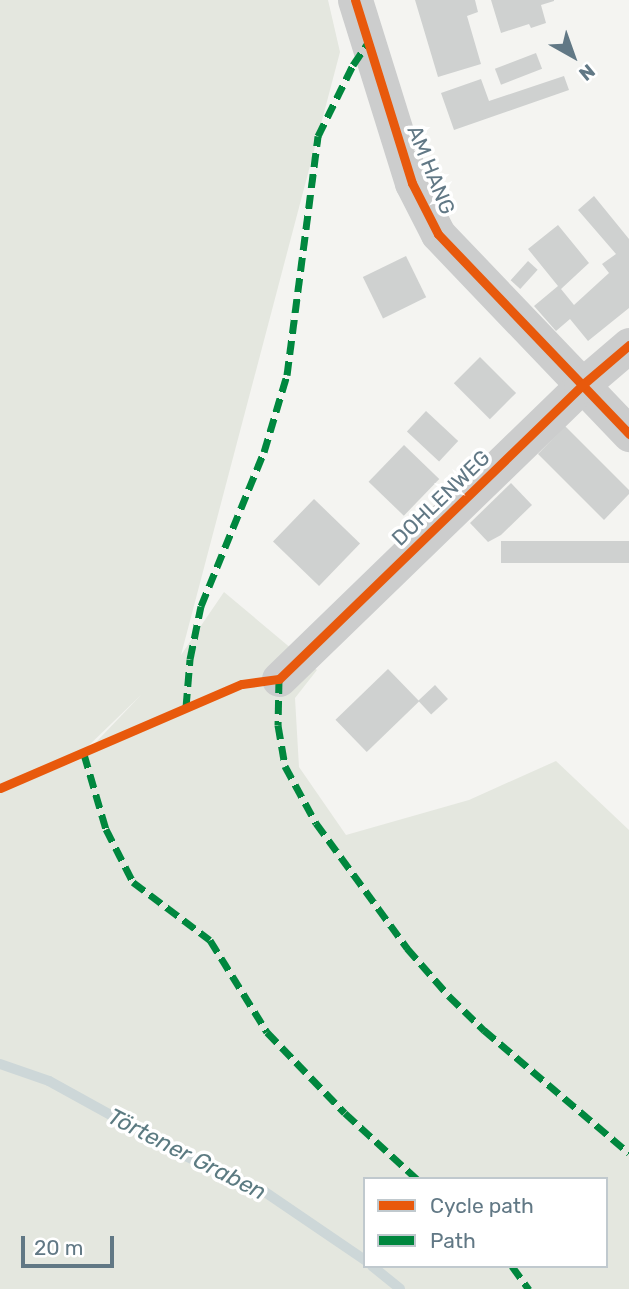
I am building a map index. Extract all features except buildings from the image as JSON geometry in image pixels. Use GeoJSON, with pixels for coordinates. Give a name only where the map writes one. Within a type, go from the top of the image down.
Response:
{"type":"FeatureCollection","features":[{"type":"Feature","properties":{"kind":"street","name":"AM HANG"},"geometry":{"type":"LineString","coordinates":[[355,0],[412,183],[438,234],[580,386],[629,434]]}},
{"type":"Feature","properties":{"kind":"street","name":"DOHLENWEG"},"geometry":{"type":"LineString","coordinates":[[279,678],[580,386],[629,345]]}},
{"type":"Feature","properties":{"kind":"shaded area"},"geometry":{"type":"Polygon","coordinates":[[[0,0],[328,0],[340,52],[181,655],[224,592],[317,670],[295,698],[299,767],[346,835],[469,800],[556,761],[629,830],[629,1289],[0,1289],[0,792],[79,760],[141,695],[82,752],[0,785],[0,0]]]}},
{"type":"Feature","properties":{"kind":"waterway","name":"Törtener Graben"},"geometry":{"type":"LineString","coordinates":[[0,1064],[49,1081],[185,1156],[262,1190],[363,1259]]}},
{"type":"Feature","properties":{"kind":"waterway","name":"Törtener Graben"},"geometry":{"type":"LineString","coordinates":[[374,1268],[400,1289]]}},
{"type":"Feature","properties":{"kind":"marked path"},"geometry":{"type":"LineString","coordinates":[[186,707],[190,659],[201,606],[264,452],[287,375],[318,136],[353,65],[368,43]]}},
{"type":"Feature","properties":{"kind":"marked path"},"geometry":{"type":"LineString","coordinates":[[273,679],[279,679],[278,725],[285,766],[316,823],[407,948],[449,996],[484,1030],[629,1153]]}},
{"type":"Feature","properties":{"kind":"marked path"},"geometry":{"type":"LineString","coordinates":[[84,754],[106,829],[133,882],[210,940],[267,1032],[345,1113],[415,1177]]}},
{"type":"Feature","properties":{"kind":"marked path"},"geometry":{"type":"LineString","coordinates":[[513,1268],[529,1289]]}},
{"type":"Feature","properties":{"kind":"cycle path"},"geometry":{"type":"LineString","coordinates":[[355,0],[412,183],[438,234],[629,434]]}},
{"type":"Feature","properties":{"kind":"cycle path"},"geometry":{"type":"LineString","coordinates":[[0,788],[242,684],[279,679],[581,386],[629,345]]}}]}
